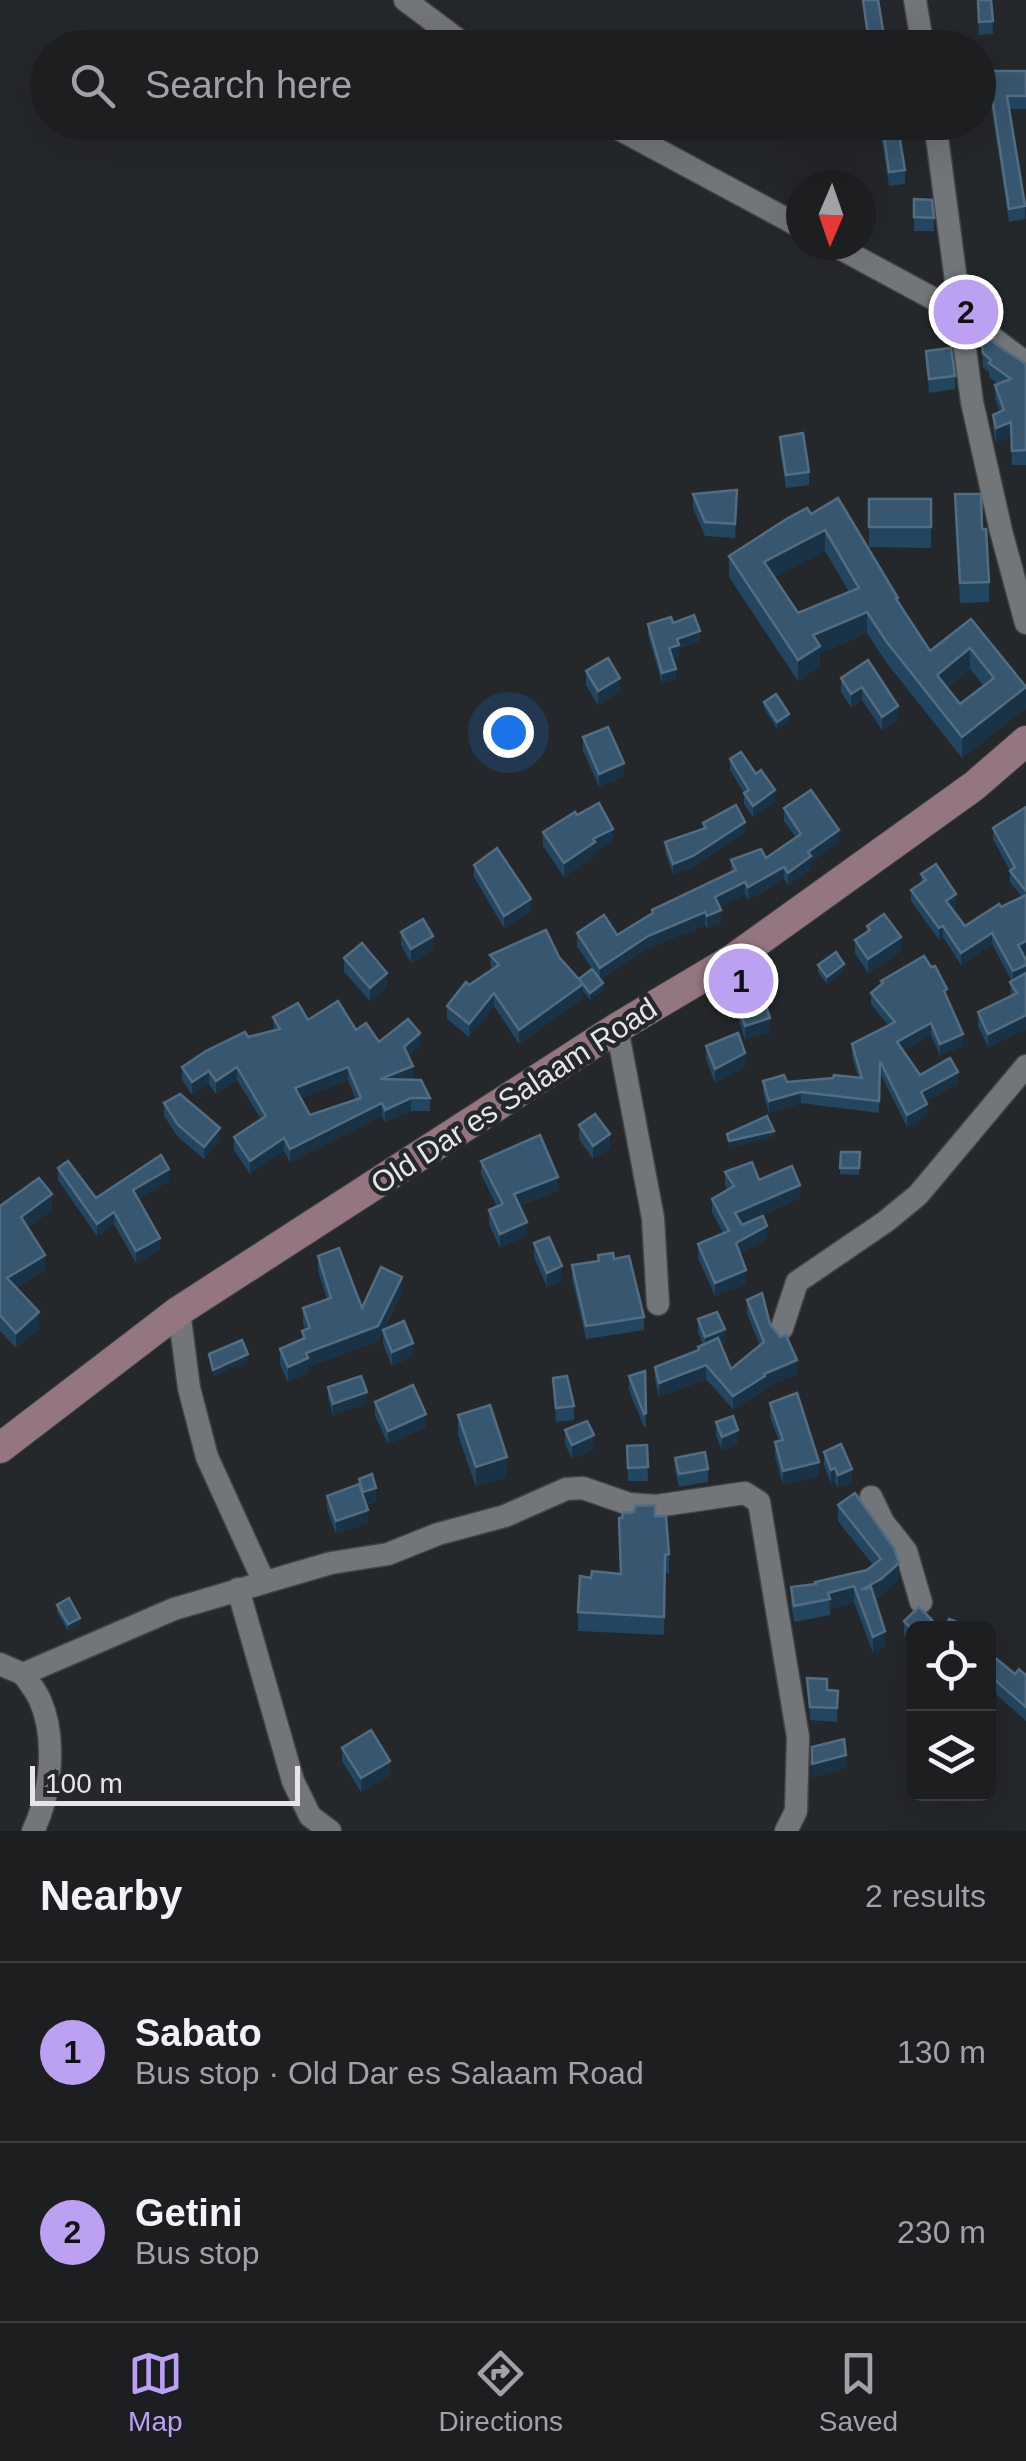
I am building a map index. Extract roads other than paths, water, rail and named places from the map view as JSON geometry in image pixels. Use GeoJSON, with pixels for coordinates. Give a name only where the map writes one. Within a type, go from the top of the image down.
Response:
{"type":"FeatureCollection","features":[{"type":"Feature","properties":{"kind":"street"},"geometry":{"type":"LineString","coordinates":[[406,0],[445,30]]}},
{"type":"Feature","properties":{"kind":"street"},"geometry":{"type":"LineString","coordinates":[[916,0],[920,30]]}},
{"type":"Feature","properties":{"kind":"street"},"geometry":{"type":"LineString","coordinates":[[639,140],[786,219]]}},
{"type":"Feature","properties":{"kind":"street"},"geometry":{"type":"LineString","coordinates":[[937,140],[972,402],[1000,531],[1026,623]]}},
{"type":"Feature","properties":{"kind":"street"},"geometry":{"type":"LineString","coordinates":[[861,260],[960,314],[1026,363]]}},
{"type":"Feature","properties":{"kind":"street","name":"Old Dar es Salaam Road"},"geometry":{"type":"LineString","coordinates":[[0,1448],[179,1311],[617,1028],[733,960],[974,786],[1026,741]]}},
{"type":"Feature","properties":{"kind":"street"},"geometry":{"type":"LineString","coordinates":[[617,1028],[653,1218],[658,1304]]}},
{"type":"Feature","properties":{"kind":"street"},"geometry":{"type":"LineString","coordinates":[[782,1328],[797,1282],[918,1195],[1026,1066]]}},
{"type":"Feature","properties":{"kind":"street"},"geometry":{"type":"LineString","coordinates":[[179,1311],[189,1388],[207,1457],[264,1582]]}},
{"type":"Feature","properties":{"kind":"street"},"geometry":{"type":"LineString","coordinates":[[23,1674],[174,1609],[330,1563],[388,1554],[438,1534],[505,1516],[566,1488],[583,1488],[629,1504],[656,1506],[745,1493],[760,1502],[798,1736],[796,1811],[786,1831]]}},
{"type":"Feature","properties":{"kind":"street"},"geometry":{"type":"LineString","coordinates":[[871,1497],[883,1522],[906,1552],[921,1602]]}},
{"type":"Feature","properties":{"kind":"street"},"geometry":{"type":"LineString","coordinates":[[238,1589],[293,1781],[310,1816],[330,1831]]}},
{"type":"Feature","properties":{"kind":"street"},"geometry":{"type":"LineString","coordinates":[[0,1664],[23,1674],[40,1700],[46,1721],[49,1771],[46,1795],[33,1831]]}},
{"type":"Feature","properties":{"kind":"place","name":"Getini"},"geometry":{"type":"Point","coordinates":[966,312]}},
{"type":"Feature","properties":{"kind":"place","name":"Sabato"},"geometry":{"type":"Point","coordinates":[741,981]}}]}
